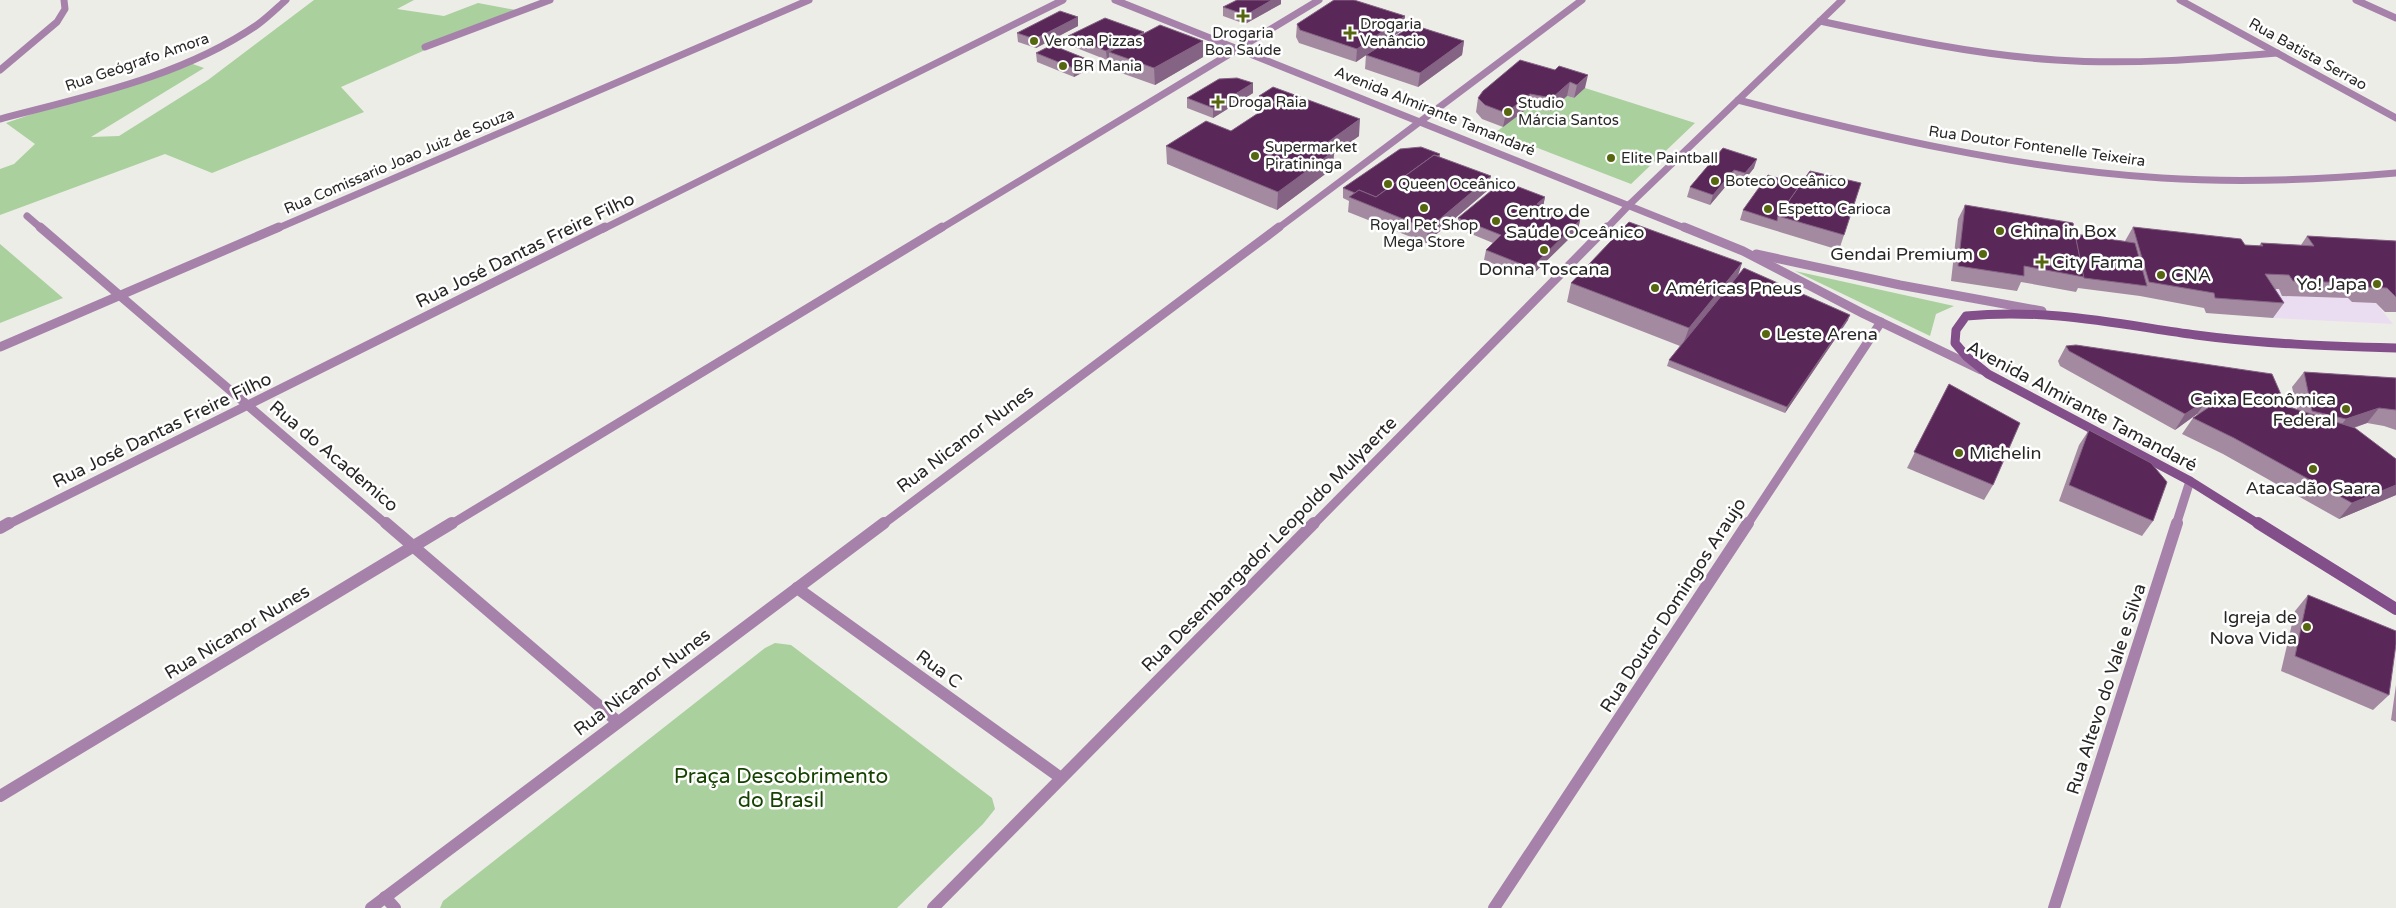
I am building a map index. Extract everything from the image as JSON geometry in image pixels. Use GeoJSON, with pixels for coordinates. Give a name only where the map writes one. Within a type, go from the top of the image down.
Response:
{"type":"FeatureCollection","features":[{"type":"Feature","properties":{"kind":"main road"},"geometry":{"type":"LineString","coordinates":[[1988,374],[1967,357],[1955,343],[1956,330],[1966,316],[1992,312],[2042,312],[2198,335],[2337,346],[2396,348]]}},
{"type":"Feature","properties":{"kind":"main road","name":"Avenida Almirante Tamandaré"},"geometry":{"type":"LineString","coordinates":[[1988,374],[2190,482],[2396,609]]}},
{"type":"Feature","properties":{"kind":"street"},"geometry":{"type":"LineString","coordinates":[[0,70],[57,22],[65,9],[64,0]]}},
{"type":"Feature","properties":{"kind":"street","name":"Rua Geógrafo Amora"},"geometry":{"type":"LineString","coordinates":[[0,119],[102,92],[192,60],[220,48],[268,19],[286,0]]}},
{"type":"Feature","properties":{"kind":"street"},"geometry":{"type":"LineString","coordinates":[[425,48],[550,0]]}},
{"type":"Feature","properties":{"kind":"street","name":"Rua Comissario Joao Juiz de Souza"},"geometry":{"type":"LineString","coordinates":[[0,347],[809,0]]}},
{"type":"Feature","properties":{"kind":"street","name":"Rua José Dantas Freire Filho"},"geometry":{"type":"LineString","coordinates":[[0,528],[1064,0]]}},
{"type":"Feature","properties":{"kind":"street","name":"Avenida Almirante Tamandaré"},"geometry":{"type":"LineString","coordinates":[[1116,0],[1630,204],[1743,251],[1881,322],[1988,374]]}},
{"type":"Feature","properties":{"kind":"street","name":"Rua Nicanor Nunes"},"geometry":{"type":"LineString","coordinates":[[0,796],[1319,0]]}},
{"type":"Feature","properties":{"kind":"street","name":"Rua Nicanor Nunes"},"geometry":{"type":"LineString","coordinates":[[371,908],[1418,120],[1582,0]]}},
{"type":"Feature","properties":{"kind":"street","name":"Rua Desembargador Leopoldo Mulyaerte"},"geometry":{"type":"LineString","coordinates":[[933,908],[1630,204],[1842,0]]}},
{"type":"Feature","properties":{"kind":"street","name":"Rua Batista Serrao"},"geometry":{"type":"LineString","coordinates":[[2180,0],[2396,118]]}},
{"type":"Feature","properties":{"kind":"street"},"geometry":{"type":"LineString","coordinates":[[2356,0],[2396,18]]}},
{"type":"Feature","properties":{"kind":"street"},"geometry":{"type":"LineString","coordinates":[[1820,21],[1967,52],[2026,58],[2087,62],[2139,61],[2277,53]]}},
{"type":"Feature","properties":{"kind":"street","name":"Rua Doutor Fontenelle Teixeira"},"geometry":{"type":"LineString","coordinates":[[1738,100],[1893,138],[1971,153],[2128,175],[2202,180],[2271,181],[2396,173]]}},
{"type":"Feature","properties":{"kind":"street"},"geometry":{"type":"LineString","coordinates":[[0,114],[12,116]]}},
{"type":"Feature","properties":{"kind":"street","name":"Rua do Academico"},"geometry":{"type":"LineString","coordinates":[[27,216],[618,722]]}},
{"type":"Feature","properties":{"kind":"street","name":"Avenida Almirante Tamandaré"},"geometry":{"type":"LineString","coordinates":[[1743,251],[1900,285],[2042,312]]}},
{"type":"Feature","properties":{"kind":"street","name":"Rua Doutor Domingos Araujo"},"geometry":{"type":"LineString","coordinates":[[1494,908],[1881,322]]}},
{"type":"Feature","properties":{"kind":"street","name":"Rua Altevo do Vale e Silva"},"geometry":{"type":"LineString","coordinates":[[2054,908],[2190,482]]}},
{"type":"Feature","properties":{"kind":"street","name":"Rua C"},"geometry":{"type":"LineString","coordinates":[[797,588],[1061,778]]}},
{"type":"Feature","properties":{"kind":"street"},"geometry":{"type":"LineString","coordinates":[[385,897],[395,908]]}},
{"type":"Feature","properties":{"kind":"shaded area"},"geometry":{"type":"Polygon","coordinates":[[[2253,261],[2376,303],[2393,324],[2273,318],[2253,261]]]}},
{"type":"Feature","properties":{"kind":"green space"},"geometry":{"type":"Polygon","coordinates":[[[314,0],[414,0],[397,9],[444,16],[478,3],[516,10],[341,87],[364,112],[212,173],[165,154],[0,215],[0,169],[14,164],[35,144],[6,123],[119,84],[190,63],[204,68],[91,137],[119,136],[208,80],[314,0]]]}},
{"type":"Feature","properties":{"kind":"green space","name":"Elite Paintball"},"geometry":{"type":"Polygon","coordinates":[[[1585,88],[1695,123],[1631,184],[1496,132],[1528,108],[1550,111],[1567,96],[1574,98],[1585,88]]]}},
{"type":"Feature","properties":{"kind":"green space"},"geometry":{"type":"Polygon","coordinates":[[[0,244],[63,298],[0,323],[0,244]]]}},
{"type":"Feature","properties":{"kind":"green space"},"geometry":{"type":"Polygon","coordinates":[[[1795,271],[1954,306],[1936,314],[1930,336],[1795,271]]]}},
{"type":"Feature","properties":{"kind":"green space","name":"Praça Descobrimento do Brasil"},"geometry":{"type":"Polygon","coordinates":[[[775,643],[791,645],[992,798],[995,809],[983,824],[897,908],[440,908],[443,901],[765,648],[775,643]]]}},
{"type":"Feature","properties":{"kind":"building"},"geometry":{"type":"Polygon","coordinates":[[[1237,0],[1272,0],[1246,15],[1223,7],[1237,0]]]}},
{"type":"Feature","properties":{"kind":"building"},"geometry":{"type":"Polygon","coordinates":[[[1334,0],[1354,0],[1405,16],[1357,49],[1300,30],[1297,24],[1334,0]]]}},
{"type":"Feature","properties":{"kind":"building"},"geometry":{"type":"Polygon","coordinates":[[[1060,11],[1078,17],[1035,39],[1017,33],[1060,11]]]}},
{"type":"Feature","properties":{"kind":"building"},"geometry":{"type":"Polygon","coordinates":[[[1105,18],[1144,32],[1106,51],[1068,36],[1105,18]]]}},
{"type":"Feature","properties":{"kind":"building"},"geometry":{"type":"Polygon","coordinates":[[[1160,25],[1203,41],[1154,68],[1109,52],[1160,25]]]}},
{"type":"Feature","properties":{"kind":"building"},"geometry":{"type":"Polygon","coordinates":[[[1413,25],[1464,41],[1420,73],[1366,55],[1413,25]]]}},
{"type":"Feature","properties":{"kind":"building"},"geometry":{"type":"Polygon","coordinates":[[[1052,45],[1089,60],[1073,68],[1036,53],[1052,45]]]}},
{"type":"Feature","properties":{"kind":"building"},"geometry":{"type":"Polygon","coordinates":[[[1520,60],[1555,70],[1559,66],[1588,75],[1577,85],[1570,82],[1552,98],[1530,94],[1506,113],[1485,105],[1478,98],[1483,91],[1520,60]]]}},
{"type":"Feature","properties":{"kind":"building"},"geometry":{"type":"Polygon","coordinates":[[[1237,78],[1253,83],[1213,108],[1187,98],[1219,79],[1237,78]]]}},
{"type":"Feature","properties":{"kind":"building","name":"Supermarket Piratininga"},"geometry":{"type":"Polygon","coordinates":[[[1273,87],[1360,119],[1321,147],[1334,151],[1278,192],[1166,146],[1206,121],[1231,131],[1275,102],[1259,96],[1273,87]]]}},
{"type":"Feature","properties":{"kind":"building"},"geometry":{"type":"Polygon","coordinates":[[[1421,147],[1440,154],[1438,156],[1434,155],[1376,197],[1359,190],[1355,193],[1343,188],[1400,149],[1421,147]]]}},
{"type":"Feature","properties":{"kind":"building","name":"Boteco Oceânico"},"geometry":{"type":"Polygon","coordinates":[[[1723,148],[1757,159],[1745,173],[1734,170],[1713,195],[1690,187],[1723,148]]]}},
{"type":"Feature","properties":{"kind":"building","name":"Royal Pet Shop Mega Store"},"geometry":{"type":"Polygon","coordinates":[[[1434,155],[1491,176],[1428,229],[1349,197],[1359,190],[1376,197],[1434,155]]]}},
{"type":"Feature","properties":{"kind":"building"},"geometry":{"type":"Polygon","coordinates":[[[1810,171],[1861,183],[1844,235],[1778,216],[1810,171]]]}},
{"type":"Feature","properties":{"kind":"building","name":"Espetto Carioca"},"geometry":{"type":"Polygon","coordinates":[[[1768,175],[1787,181],[1785,184],[1798,188],[1778,216],[1777,221],[1743,210],[1768,175]]]}},
{"type":"Feature","properties":{"kind":"building"},"geometry":{"type":"Polygon","coordinates":[[[1503,181],[1545,197],[1537,204],[1580,220],[1531,268],[1486,250],[1501,235],[1458,218],[1503,181]]]}},
{"type":"Feature","properties":{"kind":"building"},"geometry":{"type":"Polygon","coordinates":[[[1965,205],[2073,223],[2084,277],[2024,266],[2024,276],[1958,266],[1965,205]]]}},
{"type":"Feature","properties":{"kind":"building","name":"Américas Pneus"},"geometry":{"type":"Polygon","coordinates":[[[1629,222],[1742,263],[1689,328],[1571,283],[1629,222]]]}},
{"type":"Feature","properties":{"kind":"building"},"geometry":{"type":"Polygon","coordinates":[[[2133,227],[2241,239],[2245,245],[2263,246],[2261,243],[2314,246],[2307,236],[2396,241],[2396,297],[2387,288],[2363,287],[2359,283],[2293,281],[2289,275],[2265,274],[2284,303],[2215,298],[2214,293],[2149,282],[2133,227]]]}},
{"type":"Feature","properties":{"kind":"building"},"geometry":{"type":"Polygon","coordinates":[[[2075,234],[2135,243],[2147,286],[2084,278],[2075,234]]]}},
{"type":"Feature","properties":{"kind":"building","name":"Leste Arena"},"geometry":{"type":"Polygon","coordinates":[[[1744,268],[1850,315],[1787,407],[1669,360],[1744,268]]]}},
{"type":"Feature","properties":{"kind":"building"},"geometry":{"type":"Polygon","coordinates":[[[2076,345],[2272,374],[2286,406],[2355,428],[2396,459],[2396,485],[2352,503],[2234,438],[2193,418],[2215,403],[2208,399],[2185,414],[2069,351],[2066,346],[2076,345]]]}},
{"type":"Feature","properties":{"kind":"building"},"geometry":{"type":"Polygon","coordinates":[[[2304,372],[2396,378],[2396,410],[2379,408],[2346,419],[2312,411],[2304,372]]]}},
{"type":"Feature","properties":{"kind":"building","name":"Michelin"},"geometry":{"type":"Polygon","coordinates":[[[1949,384],[2020,423],[1993,485],[1914,452],[1949,384]]]}},
{"type":"Feature","properties":{"kind":"building"},"geometry":{"type":"Polygon","coordinates":[[[2089,430],[2151,463],[2167,482],[2153,521],[2069,485],[2089,430]]]}},
{"type":"Feature","properties":{"kind":"building"},"geometry":{"type":"Polygon","coordinates":[[[2308,595],[2396,631],[2389,695],[2295,656],[2308,595]]]}},
{"type":"Feature","properties":{"kind":"place","name":"Drogaria Boa Saúde"},"geometry":{"type":"Point","coordinates":[1243,16]}},
{"type":"Feature","properties":{"kind":"place","name":"Drogaria Venâncio"},"geometry":{"type":"Point","coordinates":[1350,33]}},
{"type":"Feature","properties":{"kind":"place","name":"Verona Pizzas"},"geometry":{"type":"Point","coordinates":[1034,41]}},
{"type":"Feature","properties":{"kind":"place","name":"BR Mania"},"geometry":{"type":"Point","coordinates":[1063,66]}},
{"type":"Feature","properties":{"kind":"place","name":"Droga Raia"},"geometry":{"type":"Point","coordinates":[1218,102]}},
{"type":"Feature","properties":{"kind":"place","name":"Studio Márcia Santos"},"geometry":{"type":"Point","coordinates":[1508,112]}},
{"type":"Feature","properties":{"kind":"place","name":"Supermarket Piratininga"},"geometry":{"type":"Point","coordinates":[1255,156]}},
{"type":"Feature","properties":{"kind":"place","name":"Elite Paintball"},"geometry":{"type":"Point","coordinates":[1611,158]}},
{"type":"Feature","properties":{"kind":"place","name":"Boteco Oceânico"},"geometry":{"type":"Point","coordinates":[1715,181]}},
{"type":"Feature","properties":{"kind":"place","name":"Queen Oceânico"},"geometry":{"type":"Point","coordinates":[1388,184]}},
{"type":"Feature","properties":{"kind":"place","name":"Royal Pet Shop Mega Store"},"geometry":{"type":"Point","coordinates":[1424,208]}},
{"type":"Feature","properties":{"kind":"place","name":"Espetto Carioca"},"geometry":{"type":"Point","coordinates":[1768,209]}},
{"type":"Feature","properties":{"kind":"place","name":"Centro de Saúde Oceânico"},"geometry":{"type":"Point","coordinates":[1496,221]}},
{"type":"Feature","properties":{"kind":"place","name":"China in Box"},"geometry":{"type":"Point","coordinates":[2000,231]}},
{"type":"Feature","properties":{"kind":"place","name":"Donna Toscana"},"geometry":{"type":"Point","coordinates":[1544,250]}},
{"type":"Feature","properties":{"kind":"place","name":"Gendai Premium"},"geometry":{"type":"Point","coordinates":[1983,254]}},
{"type":"Feature","properties":{"kind":"place","name":"City Farma"},"geometry":{"type":"Point","coordinates":[2042,262]}},
{"type":"Feature","properties":{"kind":"place","name":"CNA"},"geometry":{"type":"Point","coordinates":[2161,275]}},
{"type":"Feature","properties":{"kind":"place","name":"Yo! Japa"},"geometry":{"type":"Point","coordinates":[2377,284]}},
{"type":"Feature","properties":{"kind":"place","name":"Américas Pneus"},"geometry":{"type":"Point","coordinates":[1655,288]}},
{"type":"Feature","properties":{"kind":"place","name":"Leste Arena"},"geometry":{"type":"Point","coordinates":[1766,334]}},
{"type":"Feature","properties":{"kind":"place","name":"Caixa Econômica Federal"},"geometry":{"type":"Point","coordinates":[2346,409]}},
{"type":"Feature","properties":{"kind":"place","name":"Michelin"},"geometry":{"type":"Point","coordinates":[1959,453]}},
{"type":"Feature","properties":{"kind":"place","name":"Atacadão Saara"},"geometry":{"type":"Point","coordinates":[2313,469]}},
{"type":"Feature","properties":{"kind":"place","name":"Igreja de Nova Vida"},"geometry":{"type":"Point","coordinates":[2307,627]}}]}
